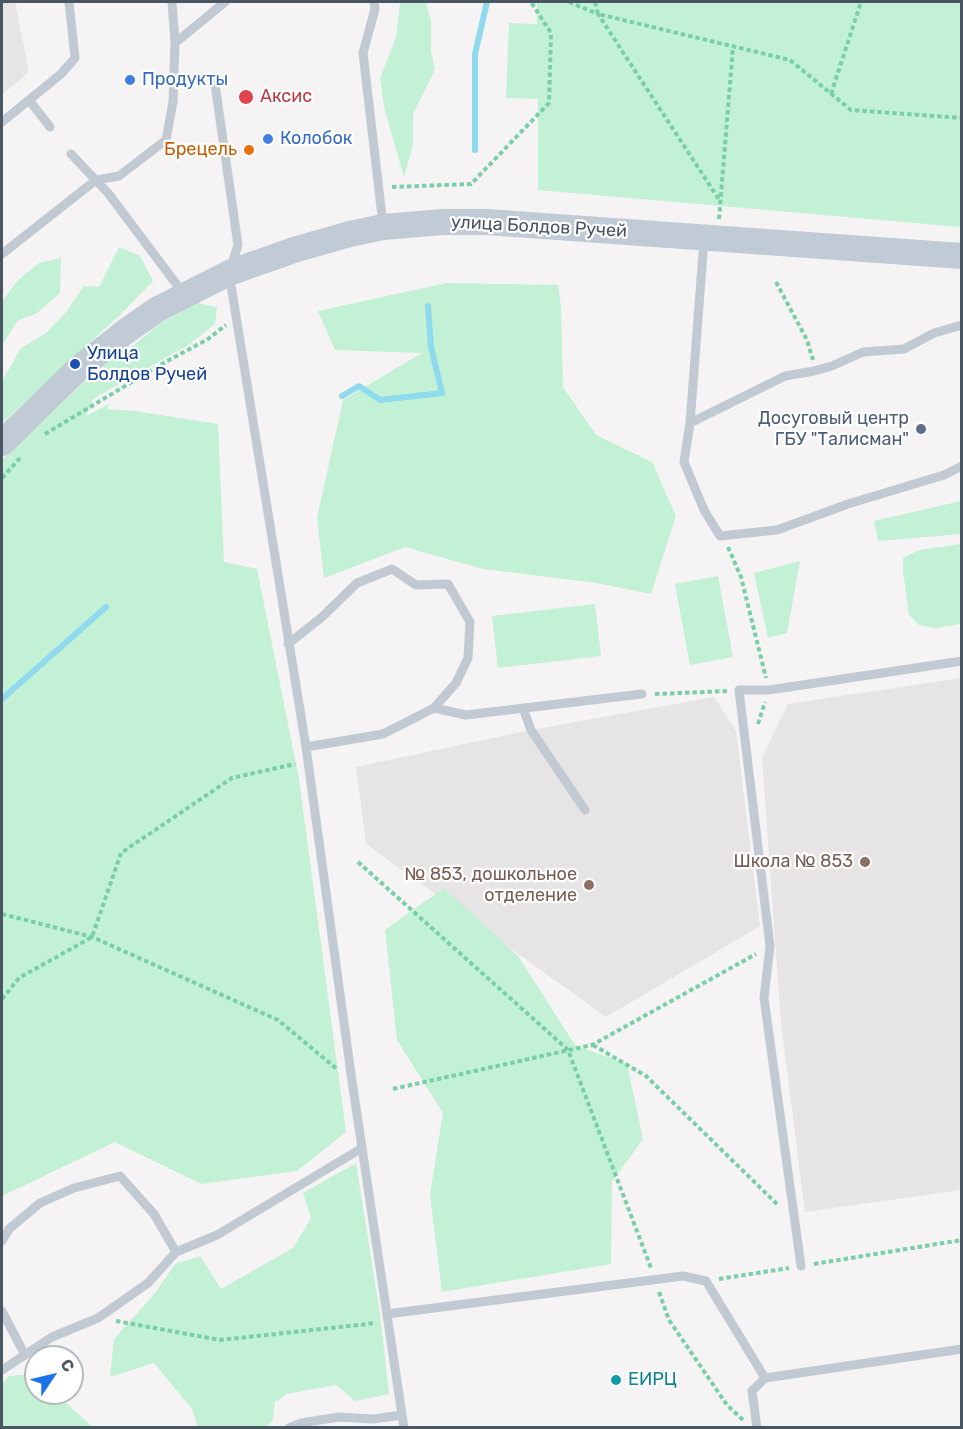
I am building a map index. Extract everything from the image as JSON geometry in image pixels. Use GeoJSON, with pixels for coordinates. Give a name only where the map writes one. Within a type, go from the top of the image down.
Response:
{"type":"FeatureCollection","features":[{"type":"Feature","properties":{"kind":"street","name":"улица Болдов Ручей"},"geometry":{"type":"LineString","coordinates":[[2,443],[103,348],[148,316],[229,273],[297,249],[350,234],[443,222],[487,222],[962,256]]}},
{"type":"Feature","properties":{"kind":"lane"},"geometry":{"type":"LineString","coordinates":[[2,122],[61,74],[75,58],[69,2]]}},
{"type":"Feature","properties":{"kind":"lane"},"geometry":{"type":"LineString","coordinates":[[2,254],[96,180],[119,176],[166,140],[173,102],[175,43],[172,2]]}},
{"type":"Feature","properties":{"kind":"lane"},"geometry":{"type":"LineString","coordinates":[[175,43],[225,2]]}},
{"type":"Feature","properties":{"kind":"lane"},"geometry":{"type":"LineString","coordinates":[[374,2],[375,9],[363,53],[383,228]]}},
{"type":"Feature","properties":{"kind":"lane"},"geometry":{"type":"LineString","coordinates":[[214,77],[238,245],[229,273],[309,761],[352,1082],[404,1428]]}},
{"type":"Feature","properties":{"kind":"lane"},"geometry":{"type":"LineString","coordinates":[[29,100],[50,127]]}},
{"type":"Feature","properties":{"kind":"lane"},"geometry":{"type":"LineString","coordinates":[[71,154],[96,180],[185,295]]}},
{"type":"Feature","properties":{"kind":"lane"},"geometry":{"type":"LineString","coordinates":[[711,238],[684,462],[704,510],[720,536],[777,530],[859,501],[944,475],[962,466]]}},
{"type":"Feature","properties":{"kind":"lane"},"geometry":{"type":"LineString","coordinates":[[690,423],[785,376],[832,366],[863,352],[904,349],[933,333],[962,325]]}},
{"type":"Feature","properties":{"kind":"lane"},"geometry":{"type":"LineString","coordinates":[[288,644],[322,617],[357,584],[392,569],[416,585],[448,584],[470,622],[468,658],[456,683],[434,708],[383,734],[306,747]]}},
{"type":"Feature","properties":{"kind":"lane"},"geometry":{"type":"LineString","coordinates":[[801,1266],[764,998],[770,946],[739,690],[769,690],[962,661]]}},
{"type":"Feature","properties":{"kind":"lane"},"geometry":{"type":"LineString","coordinates":[[434,708],[466,715],[642,694]]}},
{"type":"Feature","properties":{"kind":"lane"},"geometry":{"type":"LineString","coordinates":[[523,708],[531,730],[585,810]]}},
{"type":"Feature","properties":{"kind":"lane"},"geometry":{"type":"LineString","coordinates":[[39,1345],[52,1337],[98,1318],[148,1283],[176,1252],[217,1235],[362,1149]]}},
{"type":"Feature","properties":{"kind":"lane"},"geometry":{"type":"LineString","coordinates":[[2,1241],[9,1229],[40,1203],[74,1188],[120,1176],[154,1214],[176,1252]]}},
{"type":"Feature","properties":{"kind":"lane"},"geometry":{"type":"LineString","coordinates":[[388,1318],[683,1276],[706,1281],[765,1378]]}},
{"type":"Feature","properties":{"kind":"lane"},"geometry":{"type":"LineString","coordinates":[[2,1311],[24,1352]]}},
{"type":"Feature","properties":{"kind":"lane"},"geometry":{"type":"LineString","coordinates":[[757,1428],[752,1391],[765,1378],[962,1349]]}},
{"type":"Feature","properties":{"kind":"lane"},"geometry":{"type":"LineString","coordinates":[[2,1370],[24,1355]]}},
{"type":"Feature","properties":{"kind":"lane"},"geometry":{"type":"LineString","coordinates":[[289,1428],[301,1423],[339,1417],[373,1419],[402,1415]]}},
{"type":"Feature","properties":{"kind":"path"},"geometry":{"type":"LineString","coordinates":[[377,187],[471,184],[549,103],[551,33],[531,2]]}},
{"type":"Feature","properties":{"kind":"path"},"geometry":{"type":"LineString","coordinates":[[569,2],[598,14],[790,60],[851,110],[962,118]]}},
{"type":"Feature","properties":{"kind":"path"},"geometry":{"type":"LineString","coordinates":[[595,2],[598,14],[720,201]]}},
{"type":"Feature","properties":{"kind":"path"},"geometry":{"type":"LineString","coordinates":[[831,94],[861,2]]}},
{"type":"Feature","properties":{"kind":"path"},"geometry":{"type":"LineString","coordinates":[[711,238],[720,201],[733,47]]}},
{"type":"Feature","properties":{"kind":"path"},"geometry":{"type":"LineString","coordinates":[[776,282],[812,353]]}},
{"type":"Feature","properties":{"kind":"path"},"geometry":{"type":"LineString","coordinates":[[41,436],[207,339],[237,316]]}},
{"type":"Feature","properties":{"kind":"path"},"geometry":{"type":"LineString","coordinates":[[2,478],[25,453]]}},
{"type":"Feature","properties":{"kind":"path"},"geometry":{"type":"LineString","coordinates":[[723,536],[741,577],[769,690],[747,759]]}},
{"type":"Feature","properties":{"kind":"path"},"geometry":{"type":"LineString","coordinates":[[642,694],[739,690]]}},
{"type":"Feature","properties":{"kind":"path"},"geometry":{"type":"LineString","coordinates":[[2,999],[19,978],[92,937],[121,853],[232,777],[309,761]]}},
{"type":"Feature","properties":{"kind":"path"},"geometry":{"type":"LineString","coordinates":[[357,862],[568,1050],[669,1320],[728,1405],[751,1428]]}},
{"type":"Feature","properties":{"kind":"path"},"geometry":{"type":"LineString","coordinates":[[2,914],[92,937],[278,1020],[352,1082]]}},
{"type":"Feature","properties":{"kind":"path"},"geometry":{"type":"LineString","coordinates":[[393,1089],[592,1045],[770,946]]}},
{"type":"Feature","properties":{"kind":"path"},"geometry":{"type":"LineString","coordinates":[[592,1045],[646,1076],[795,1221]]}},
{"type":"Feature","properties":{"kind":"path"},"geometry":{"type":"LineString","coordinates":[[706,1281],[962,1240]]}},
{"type":"Feature","properties":{"kind":"path"},"geometry":{"type":"LineString","coordinates":[[98,1318],[220,1340],[388,1318]]}},
{"type":"Feature","properties":{"kind":"shaded area"},"geometry":{"type":"Polygon","coordinates":[[[2,2],[15,2],[29,72],[2,95],[2,2]]]}},
{"type":"Feature","properties":{"kind":"shaded area","name":"Школа № 853"},"geometry":{"type":"Polygon","coordinates":[[[961,678],[961,1190],[805,1212],[781,1023],[762,757],[788,704],[961,678]]]}},
{"type":"Feature","properties":{"kind":"shaded area","name":"№ 853, дошкольное отделение"},"geometry":{"type":"Polygon","coordinates":[[[714,697],[736,731],[760,926],[606,1017],[366,844],[356,767],[531,730],[714,697]]]}},
{"type":"Feature","properties":{"kind":"green space"},"geometry":{"type":"Polygon","coordinates":[[[400,2],[426,2],[431,21],[431,51],[435,69],[413,115],[413,145],[404,177],[385,111],[380,78],[396,37],[400,2]]]}},
{"type":"Feature","properties":{"kind":"green space"},"geometry":{"type":"Polygon","coordinates":[[[537,2],[961,2],[961,227],[538,190],[538,99],[506,98],[509,23],[537,24],[537,2]]]}},
{"type":"Feature","properties":{"kind":"green space"},"geometry":{"type":"Polygon","coordinates":[[[119,247],[140,256],[153,281],[123,312],[2,423],[2,381],[21,348],[46,333],[66,312],[84,286],[99,287],[119,247]]]}},
{"type":"Feature","properties":{"kind":"green space"},"geometry":{"type":"Polygon","coordinates":[[[61,258],[60,293],[37,313],[17,321],[2,346],[2,302],[17,281],[39,263],[61,258]]]}},
{"type":"Feature","properties":{"kind":"green space"},"geometry":{"type":"Polygon","coordinates":[[[447,283],[558,285],[561,307],[563,387],[596,435],[652,462],[676,516],[651,594],[597,583],[483,569],[405,547],[324,578],[317,518],[343,400],[422,353],[335,350],[318,311],[447,283]]]}},
{"type":"Feature","properties":{"kind":"green space"},"geometry":{"type":"Polygon","coordinates":[[[197,303],[217,307],[215,324],[190,344],[93,399],[86,416],[111,403],[106,409],[135,411],[218,424],[224,562],[257,569],[299,779],[346,1132],[297,1171],[201,1184],[115,1142],[2,1196],[2,460],[103,364],[134,345],[161,323],[197,303]]]}},
{"type":"Feature","properties":{"kind":"green space"},"geometry":{"type":"Polygon","coordinates":[[[961,501],[961,534],[878,541],[874,521],[961,501]]]}},
{"type":"Feature","properties":{"kind":"green space"},"geometry":{"type":"Polygon","coordinates":[[[961,544],[961,624],[936,628],[919,625],[909,615],[903,558],[919,550],[961,544]]]}},
{"type":"Feature","properties":{"kind":"green space"},"geometry":{"type":"Polygon","coordinates":[[[800,561],[787,633],[768,638],[754,573],[800,561]]]}},
{"type":"Feature","properties":{"kind":"green space"},"geometry":{"type":"Polygon","coordinates":[[[718,576],[733,657],[690,665],[675,584],[718,576]]]}},
{"type":"Feature","properties":{"kind":"green space"},"geometry":{"type":"Polygon","coordinates":[[[595,604],[601,656],[498,668],[492,616],[595,604]]]}},
{"type":"Feature","properties":{"kind":"green space"},"geometry":{"type":"Polygon","coordinates":[[[444,888],[518,956],[575,1045],[627,1064],[643,1139],[612,1182],[611,1264],[442,1292],[430,1195],[443,1113],[397,1040],[385,930],[444,888]]]}},
{"type":"Feature","properties":{"kind":"green space"},"geometry":{"type":"Polygon","coordinates":[[[356,1163],[380,1314],[389,1394],[355,1401],[336,1385],[286,1394],[278,1401],[275,1400],[273,1419],[267,1427],[198,1427],[192,1409],[154,1363],[110,1377],[114,1339],[155,1293],[175,1264],[200,1256],[221,1289],[293,1248],[311,1218],[303,1193],[356,1163]]]}},
{"type":"Feature","properties":{"kind":"green space"},"geometry":{"type":"Polygon","coordinates":[[[24,1375],[24,1405],[68,1405],[93,1427],[2,1427],[2,1383],[9,1376],[24,1375]]]}},
{"type":"Feature","properties":{"kind":"waterway"},"geometry":{"type":"LineString","coordinates":[[475,150],[475,54],[487,2]]}},
{"type":"Feature","properties":{"kind":"waterway"},"geometry":{"type":"LineString","coordinates":[[342,396],[359,386],[380,400],[442,393],[431,347],[428,306]]}},
{"type":"Feature","properties":{"kind":"waterway"},"geometry":{"type":"LineString","coordinates":[[2,699],[106,607]]}},
{"type":"Feature","properties":{"kind":"place","name":"Продукты"},"geometry":{"type":"Point","coordinates":[130,80]}},
{"type":"Feature","properties":{"kind":"place","name":"Аксис"},"geometry":{"type":"Point","coordinates":[246,97]}},
{"type":"Feature","properties":{"kind":"place","name":"Колобок"},"geometry":{"type":"Point","coordinates":[268,139]}},
{"type":"Feature","properties":{"kind":"place","name":"Брецель"},"geometry":{"type":"Point","coordinates":[249,150]}},
{"type":"Feature","properties":{"kind":"place","name":"Улица Болдов Ручей"},"geometry":{"type":"Point","coordinates":[75,364]}},
{"type":"Feature","properties":{"kind":"place","name":"Досуговый центр ГБУ \"Талисман\""},"geometry":{"type":"Point","coordinates":[921,429]}},
{"type":"Feature","properties":{"kind":"place","name":"Школа № 853"},"geometry":{"type":"Point","coordinates":[865,862]}},
{"type":"Feature","properties":{"kind":"place","name":"№ 853, дошкольное отделение"},"geometry":{"type":"Point","coordinates":[589,885]}},
{"type":"Feature","properties":{"kind":"place","name":"ЕИРЦ"},"geometry":{"type":"Point","coordinates":[616,1380]}}]}
